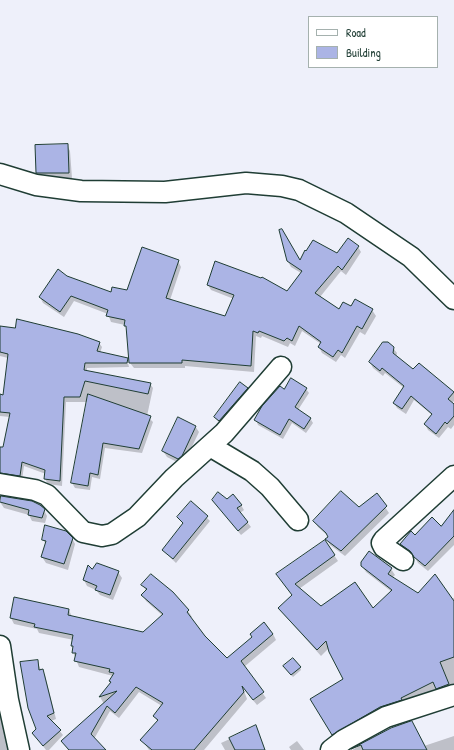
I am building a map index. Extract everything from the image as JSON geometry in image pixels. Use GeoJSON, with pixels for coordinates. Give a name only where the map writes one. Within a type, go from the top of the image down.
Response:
{"type":"FeatureCollection","features":[{"type":"Feature","properties":{"kind":"street"},"geometry":{"type":"LineString","coordinates":[[0,174],[36,185],[81,191],[165,192],[246,183],[282,186],[299,190],[346,213],[411,257],[454,300]]}},
{"type":"Feature","properties":{"kind":"street"},"geometry":{"type":"LineString","coordinates":[[0,484],[35,490],[47,494],[83,532],[102,536],[112,534],[137,517],[174,478],[210,446],[255,398],[281,367]]}},
{"type":"Feature","properties":{"kind":"street"},"geometry":{"type":"LineString","coordinates":[[210,446],[252,471],[270,487],[298,520]]}},
{"type":"Feature","properties":{"kind":"street"},"geometry":{"type":"LineString","coordinates":[[402,560],[384,547],[382,543],[454,476]]}},
{"type":"Feature","properties":{"kind":"street"},"geometry":{"type":"LineString","coordinates":[[0,646],[8,700],[19,750]]}},
{"type":"Feature","properties":{"kind":"street"},"geometry":{"type":"LineString","coordinates":[[331,750],[344,740],[386,717],[454,695]]}},
{"type":"Feature","properties":{"kind":"building"},"geometry":{"type":"Polygon","coordinates":[[[68,144],[69,173],[36,173],[35,145],[68,144]]]}},
{"type":"Feature","properties":{"kind":"building"},"geometry":{"type":"Polygon","coordinates":[[[282,229],[300,260],[305,250],[306,251],[313,240],[337,253],[348,238],[359,246],[342,270],[338,266],[315,293],[339,309],[343,302],[351,306],[355,299],[373,309],[362,329],[357,326],[342,353],[338,350],[333,357],[318,347],[321,342],[299,326],[292,341],[287,338],[284,341],[259,331],[258,333],[253,331],[251,366],[182,360],[182,363],[129,363],[126,326],[124,326],[125,320],[106,316],[108,310],[71,296],[60,312],[39,297],[58,269],[67,276],[111,292],[112,287],[127,290],[142,247],[179,260],[166,298],[225,316],[234,295],[207,285],[215,261],[261,278],[262,277],[287,291],[302,271],[287,261],[279,230],[282,229]]]}},
{"type":"Feature","properties":{"kind":"building"},"geometry":{"type":"Polygon","coordinates":[[[17,319],[78,334],[100,342],[97,351],[128,358],[127,363],[85,363],[84,370],[151,383],[148,394],[85,381],[80,397],[64,397],[60,481],[44,479],[45,470],[22,462],[20,476],[0,473],[0,447],[3,447],[10,413],[0,412],[0,394],[3,395],[8,354],[0,352],[0,326],[15,328],[17,319]]]}},
{"type":"Feature","properties":{"kind":"building"},"geometry":{"type":"Polygon","coordinates":[[[383,342],[388,342],[394,347],[393,353],[413,369],[419,363],[454,392],[448,399],[454,404],[454,416],[447,424],[445,422],[436,434],[424,424],[432,414],[411,396],[402,409],[393,403],[404,386],[382,368],[380,371],[369,362],[383,342]]]}},
{"type":"Feature","properties":{"kind":"building"},"geometry":{"type":"Polygon","coordinates":[[[291,378],[307,388],[295,407],[311,418],[304,429],[289,419],[280,435],[254,420],[262,406],[280,386],[284,389],[291,378]]]}},
{"type":"Feature","properties":{"kind":"building"},"geometry":{"type":"Polygon","coordinates":[[[240,382],[248,388],[219,421],[214,417],[240,382]]]}},
{"type":"Feature","properties":{"kind":"building"},"geometry":{"type":"Polygon","coordinates":[[[88,394],[151,416],[139,449],[103,443],[98,475],[90,473],[88,486],[71,483],[88,394]]]}},
{"type":"Feature","properties":{"kind":"building"},"geometry":{"type":"Polygon","coordinates":[[[178,417],[196,426],[182,456],[178,459],[162,451],[178,417]]]}},
{"type":"Feature","properties":{"kind":"building"},"geometry":{"type":"Polygon","coordinates":[[[341,491],[359,507],[377,493],[387,506],[341,551],[325,539],[328,537],[326,533],[313,521],[341,491]]]}},
{"type":"Feature","properties":{"kind":"building"},"geometry":{"type":"Polygon","coordinates":[[[218,492],[227,499],[233,494],[242,505],[237,508],[248,522],[238,531],[212,500],[218,492]]]}},
{"type":"Feature","properties":{"kind":"building"},"geometry":{"type":"Polygon","coordinates":[[[1,496],[32,501],[40,505],[45,509],[42,518],[28,515],[29,510],[0,502],[1,496]]]}},
{"type":"Feature","properties":{"kind":"building"},"geometry":{"type":"Polygon","coordinates":[[[191,501],[208,516],[173,559],[162,550],[183,523],[177,517],[191,501]]]}},
{"type":"Feature","properties":{"kind":"building"},"geometry":{"type":"Polygon","coordinates":[[[454,510],[454,536],[425,566],[414,557],[410,551],[400,544],[411,531],[415,535],[432,517],[441,526],[454,510]]]}},
{"type":"Feature","properties":{"kind":"building"},"geometry":{"type":"Polygon","coordinates":[[[45,525],[66,531],[73,538],[64,564],[41,557],[46,541],[42,540],[45,525]]]}},
{"type":"Feature","properties":{"kind":"building"},"geometry":{"type":"Polygon","coordinates":[[[325,540],[335,555],[295,584],[321,606],[355,582],[373,608],[392,590],[361,566],[361,562],[369,551],[392,568],[388,574],[418,593],[435,574],[454,601],[454,657],[440,662],[449,684],[436,689],[433,682],[401,698],[402,700],[380,707],[332,735],[310,699],[343,679],[329,652],[326,641],[317,650],[278,608],[292,595],[276,574],[325,540]]]}},
{"type":"Feature","properties":{"kind":"building"},"geometry":{"type":"Polygon","coordinates":[[[97,563],[119,571],[110,595],[95,590],[97,586],[83,580],[88,565],[92,569],[97,563]]]}},
{"type":"Feature","properties":{"kind":"building"},"geometry":{"type":"Polygon","coordinates":[[[151,574],[173,592],[189,610],[187,612],[205,636],[227,658],[252,637],[250,634],[264,622],[273,634],[241,661],[264,692],[253,700],[242,686],[244,692],[194,750],[152,750],[140,740],[158,720],[153,716],[163,703],[136,687],[115,713],[107,706],[91,734],[106,750],[69,750],[61,741],[117,691],[99,697],[111,682],[109,681],[114,673],[109,672],[110,669],[74,661],[76,653],[72,653],[73,646],[71,646],[73,635],[34,627],[35,624],[10,618],[14,597],[69,609],[68,615],[143,632],[163,614],[141,595],[147,589],[141,585],[151,574]]]}},
{"type":"Feature","properties":{"kind":"building"},"geometry":{"type":"Polygon","coordinates":[[[293,658],[301,667],[291,675],[283,666],[293,658]]]}},
{"type":"Feature","properties":{"kind":"building"},"geometry":{"type":"Polygon","coordinates":[[[38,660],[39,670],[43,669],[54,713],[47,716],[61,730],[43,746],[32,733],[36,729],[28,708],[20,662],[38,660]]]}},
{"type":"Feature","properties":{"kind":"building"},"geometry":{"type":"Polygon","coordinates":[[[412,721],[427,750],[363,750],[361,745],[351,749],[391,728],[412,721]]]}},
{"type":"Feature","properties":{"kind":"building"},"geometry":{"type":"Polygon","coordinates":[[[256,725],[265,750],[235,750],[229,738],[256,725]]]}}]}
